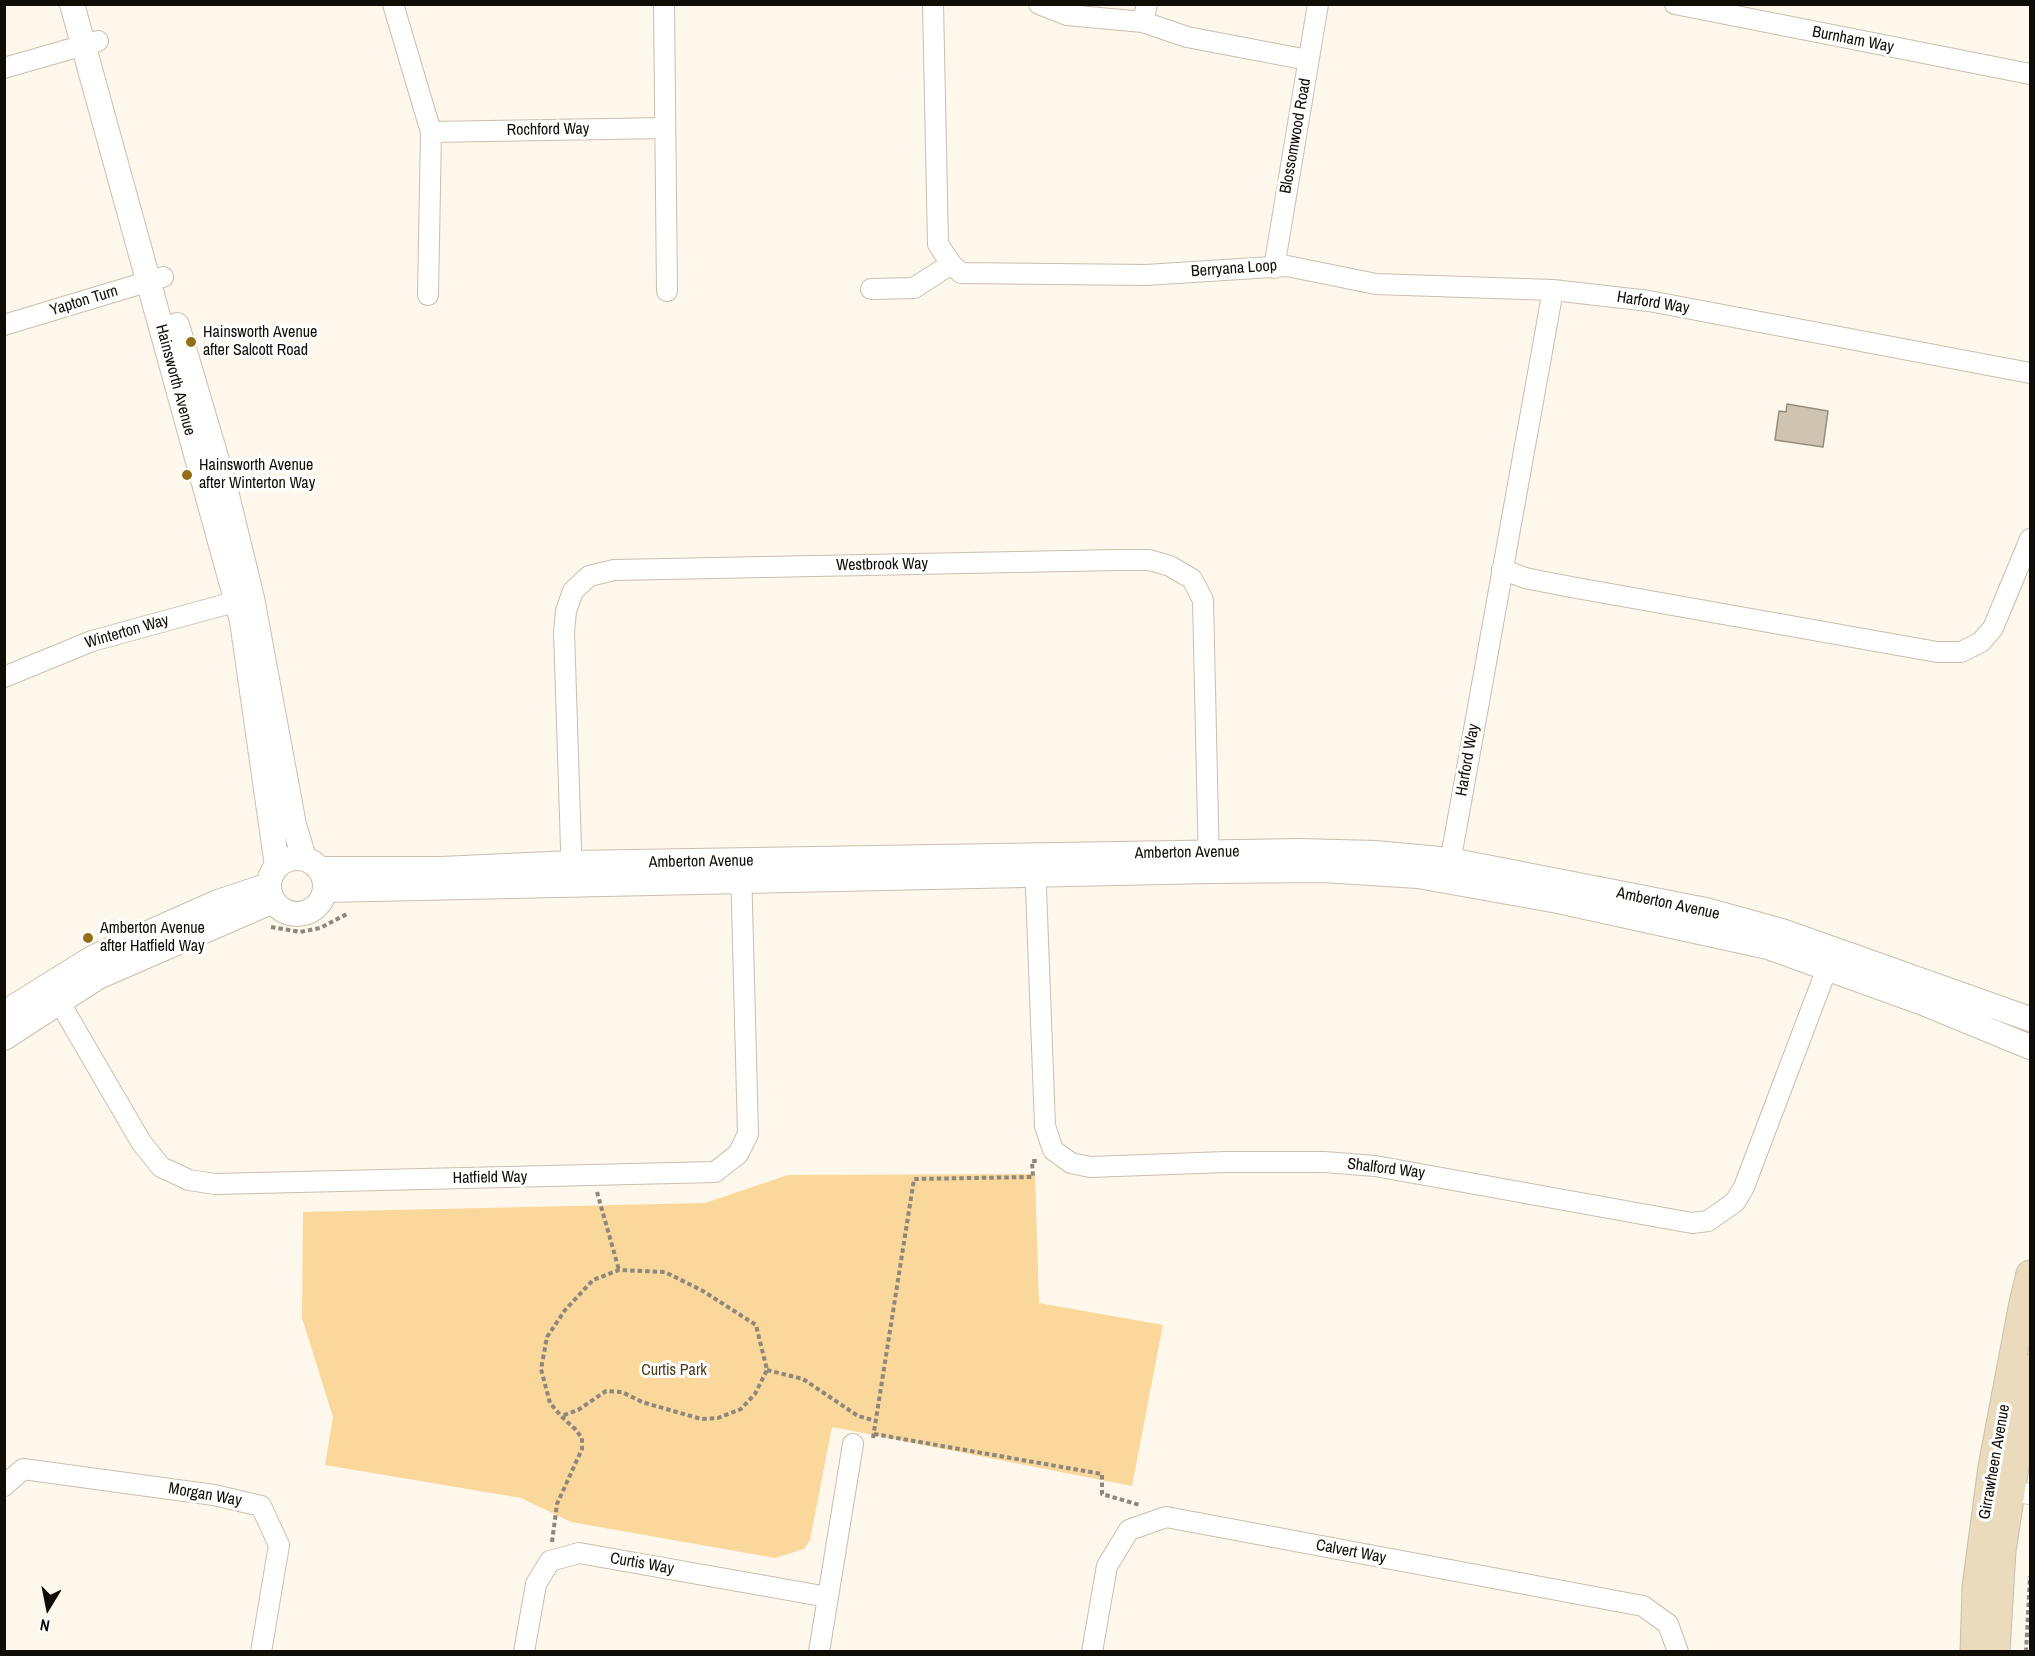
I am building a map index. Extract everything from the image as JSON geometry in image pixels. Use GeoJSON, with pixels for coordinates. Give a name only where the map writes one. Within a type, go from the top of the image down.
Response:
{"type":"FeatureCollection","features":[{"type":"Feature","properties":{"kind":"main road","name":"Girrawheen Avenue"},"geometry":{"type":"LineString","coordinates":[[1974,1652],[1976,1587],[2011,1481],[2023,1303],[2031,1274]]}},
{"type":"Feature","properties":{"kind":"main road","name":"Girrawheen Avenue"},"geometry":{"type":"LineString","coordinates":[[1996,1652],[2002,1551],[2011,1481],[2031,1368]]}},
{"type":"Feature","properties":{"kind":"street","name":"Hainsworth Avenue"},"geometry":{"type":"LineString","coordinates":[[72,4],[91,43]]}},
{"type":"Feature","properties":{"kind":"street","name":"Hainsworth Avenue"},"geometry":{"type":"LineString","coordinates":[[88,4],[91,43],[244,599],[294,825],[316,872]]}},
{"type":"Feature","properties":{"kind":"street"},"geometry":{"type":"LineString","coordinates":[[393,4],[431,132],[428,295]]}},
{"type":"Feature","properties":{"kind":"street"},"geometry":{"type":"LineString","coordinates":[[664,4],[667,291]]}},
{"type":"Feature","properties":{"kind":"street"},"geometry":{"type":"LineString","coordinates":[[871,289],[914,288],[951,264],[938,244],[933,4]]}},
{"type":"Feature","properties":{"kind":"street"},"geometry":{"type":"LineString","coordinates":[[1039,4],[1067,15],[1145,13],[1187,36],[1308,60]]}},
{"type":"Feature","properties":{"kind":"street","name":"Blossomwood Road"},"geometry":{"type":"LineString","coordinates":[[1274,268],[1318,4]]}},
{"type":"Feature","properties":{"kind":"street","name":"Burnham Way"},"geometry":{"type":"LineString","coordinates":[[1675,4],[2031,74]]}},
{"type":"Feature","properties":{"kind":"street"},"geometry":{"type":"LineString","coordinates":[[4,68],[91,43]]}},
{"type":"Feature","properties":{"kind":"street","name":"Rochford Way"},"geometry":{"type":"LineString","coordinates":[[431,132],[665,128]]}},
{"type":"Feature","properties":{"kind":"street","name":"Berryana Loop"},"geometry":{"type":"LineString","coordinates":[[951,264],[961,273],[982,275],[1067,273],[1146,275],[1287,266],[1376,284],[1553,290]]}},
{"type":"Feature","properties":{"kind":"street","name":"Yapton Turn"},"geometry":{"type":"LineString","coordinates":[[4,325],[155,279]]}},
{"type":"Feature","properties":{"kind":"street","name":"Harford Way"},"geometry":{"type":"LineString","coordinates":[[1448,871],[1553,290],[1649,301],[2031,374]]}},
{"type":"Feature","properties":{"kind":"street"},"geometry":{"type":"LineString","coordinates":[[1502,569],[1525,578],[1583,589],[1936,652],[1961,651],[1980,642],[1993,628],[2031,539]]}},
{"type":"Feature","properties":{"kind":"street","name":"Westbrook Way"},"geometry":{"type":"LineString","coordinates":[[572,873],[564,632],[566,610],[573,591],[589,576],[614,570],[1117,560],[1149,560],[1170,566],[1192,579],[1203,600],[1209,861]]}},
{"type":"Feature","properties":{"kind":"street","name":"Hainsworth Avenue"},"geometry":{"type":"LineString","coordinates":[[244,599],[242,621],[273,884]]}},
{"type":"Feature","properties":{"kind":"street","name":"Winterton Way"},"geometry":{"type":"LineString","coordinates":[[6,672],[92,641],[244,599]]}},
{"type":"Feature","properties":{"kind":"street"},"geometry":{"type":"LineString","coordinates":[[4,1013],[98,977],[273,884],[294,858],[316,872],[318,905],[303,914],[287,912],[273,884]]}},
{"type":"Feature","properties":{"kind":"street","name":"Amberton Avenue"},"geometry":{"type":"LineString","coordinates":[[316,872],[741,871],[1209,861],[1364,872],[1448,871],[1558,901],[1831,958],[2031,1019]]}},
{"type":"Feature","properties":{"kind":"street"},"geometry":{"type":"LineString","coordinates":[[1035,866],[1045,1126],[1053,1150]]}},
{"type":"Feature","properties":{"kind":"street","name":"Hatfield Way"},"geometry":{"type":"LineString","coordinates":[[54,992],[141,1142],[161,1167],[189,1180],[215,1184],[715,1172],[738,1154],[748,1134],[741,871]]}},
{"type":"Feature","properties":{"kind":"street","name":"Amberton Avenue"},"geometry":{"type":"LineString","coordinates":[[1831,958],[2031,1047]]}},
{"type":"Feature","properties":{"kind":"street","name":"Shalford Way"},"geometry":{"type":"LineString","coordinates":[[1053,1150],[1071,1163],[1090,1167],[1248,1162],[1324,1162],[1375,1166],[1692,1223],[1708,1221],[1722,1214],[1735,1202],[1744,1187],[1831,958]]}},
{"type":"Feature","properties":{"kind":"street"},"geometry":{"type":"LineString","coordinates":[[4,1038],[54,992]]}},
{"type":"Feature","properties":{"kind":"street"},"geometry":{"type":"LineString","coordinates":[[819,1652],[853,1444]]}},
{"type":"Feature","properties":{"kind":"street","name":"Morgan Way"},"geometry":{"type":"LineString","coordinates":[[4,1486],[23,1469],[214,1495],[261,1506],[279,1545],[261,1652]]}},
{"type":"Feature","properties":{"kind":"street","name":"Calvert Way"},"geometry":{"type":"LineString","coordinates":[[1092,1652],[1107,1566],[1128,1530],[1166,1517],[1643,1606],[1668,1624],[1678,1652]]}},
{"type":"Feature","properties":{"kind":"street","name":"Curtis Way"},"geometry":{"type":"LineString","coordinates":[[556,1560],[579,1553],[828,1597]]}},
{"type":"Feature","properties":{"kind":"street"},"geometry":{"type":"LineString","coordinates":[[524,1652],[536,1584],[550,1561],[556,1560]]}},
{"type":"Feature","properties":{"kind":"path"},"geometry":{"type":"LineString","coordinates":[[264,927],[300,932],[320,928],[352,912]]}},
{"type":"Feature","properties":{"kind":"path"},"geometry":{"type":"LineString","coordinates":[[853,1444],[872,1447],[914,1179],[1033,1177],[1032,1161],[1043,1160],[1053,1150]]}},
{"type":"Feature","properties":{"kind":"path"},"geometry":{"type":"LineString","coordinates":[[591,1176],[609,1228],[619,1270]]}},
{"type":"Feature","properties":{"kind":"path"},"geometry":{"type":"LineString","coordinates":[[556,1560],[551,1539],[557,1504],[582,1449],[582,1438],[561,1416],[550,1403],[541,1369],[547,1337],[565,1310],[593,1280],[619,1270],[665,1272],[743,1314],[756,1325],[767,1370],[755,1394],[741,1409],[718,1418],[701,1419],[642,1402],[622,1392],[606,1391],[578,1410],[561,1416]]}},
{"type":"Feature","properties":{"kind":"path"},"geometry":{"type":"LineString","coordinates":[[767,1370],[803,1379],[858,1416],[876,1421]]}},
{"type":"Feature","properties":{"kind":"path"},"geometry":{"type":"LineString","coordinates":[[874,1434],[1102,1474],[1102,1494],[1150,1509],[1158,1520]]}},
{"type":"Feature","properties":{"kind":"path"},"geometry":{"type":"LineString","coordinates":[[2026,1652],[2031,1576]]}},
{"type":"Feature","properties":{"kind":"green space","name":"Curtis Park"},"geometry":{"type":"Polygon","coordinates":[[[1035,1174],[1039,1303],[1163,1325],[1132,1486],[832,1427],[810,1540],[804,1549],[775,1558],[571,1522],[521,1498],[325,1465],[333,1417],[302,1318],[303,1212],[705,1203],[788,1175],[1035,1174]]]}},
{"type":"Feature","properties":{"kind":"building"},"geometry":{"type":"Polygon","coordinates":[[[1787,404],[1828,411],[1823,447],[1775,440],[1779,411],[1786,412],[1787,404]]]}},
{"type":"Feature","properties":{"kind":"place","name":"Hainsworth Avenue after Salcott Road"},"geometry":{"type":"Point","coordinates":[191,342]}},
{"type":"Feature","properties":{"kind":"place","name":"Hainsworth Avenue after Winterton Way"},"geometry":{"type":"Point","coordinates":[187,475]}},
{"type":"Feature","properties":{"kind":"place","name":"Amberton Avenue after Hatfield Way"},"geometry":{"type":"Point","coordinates":[88,938]}}]}
